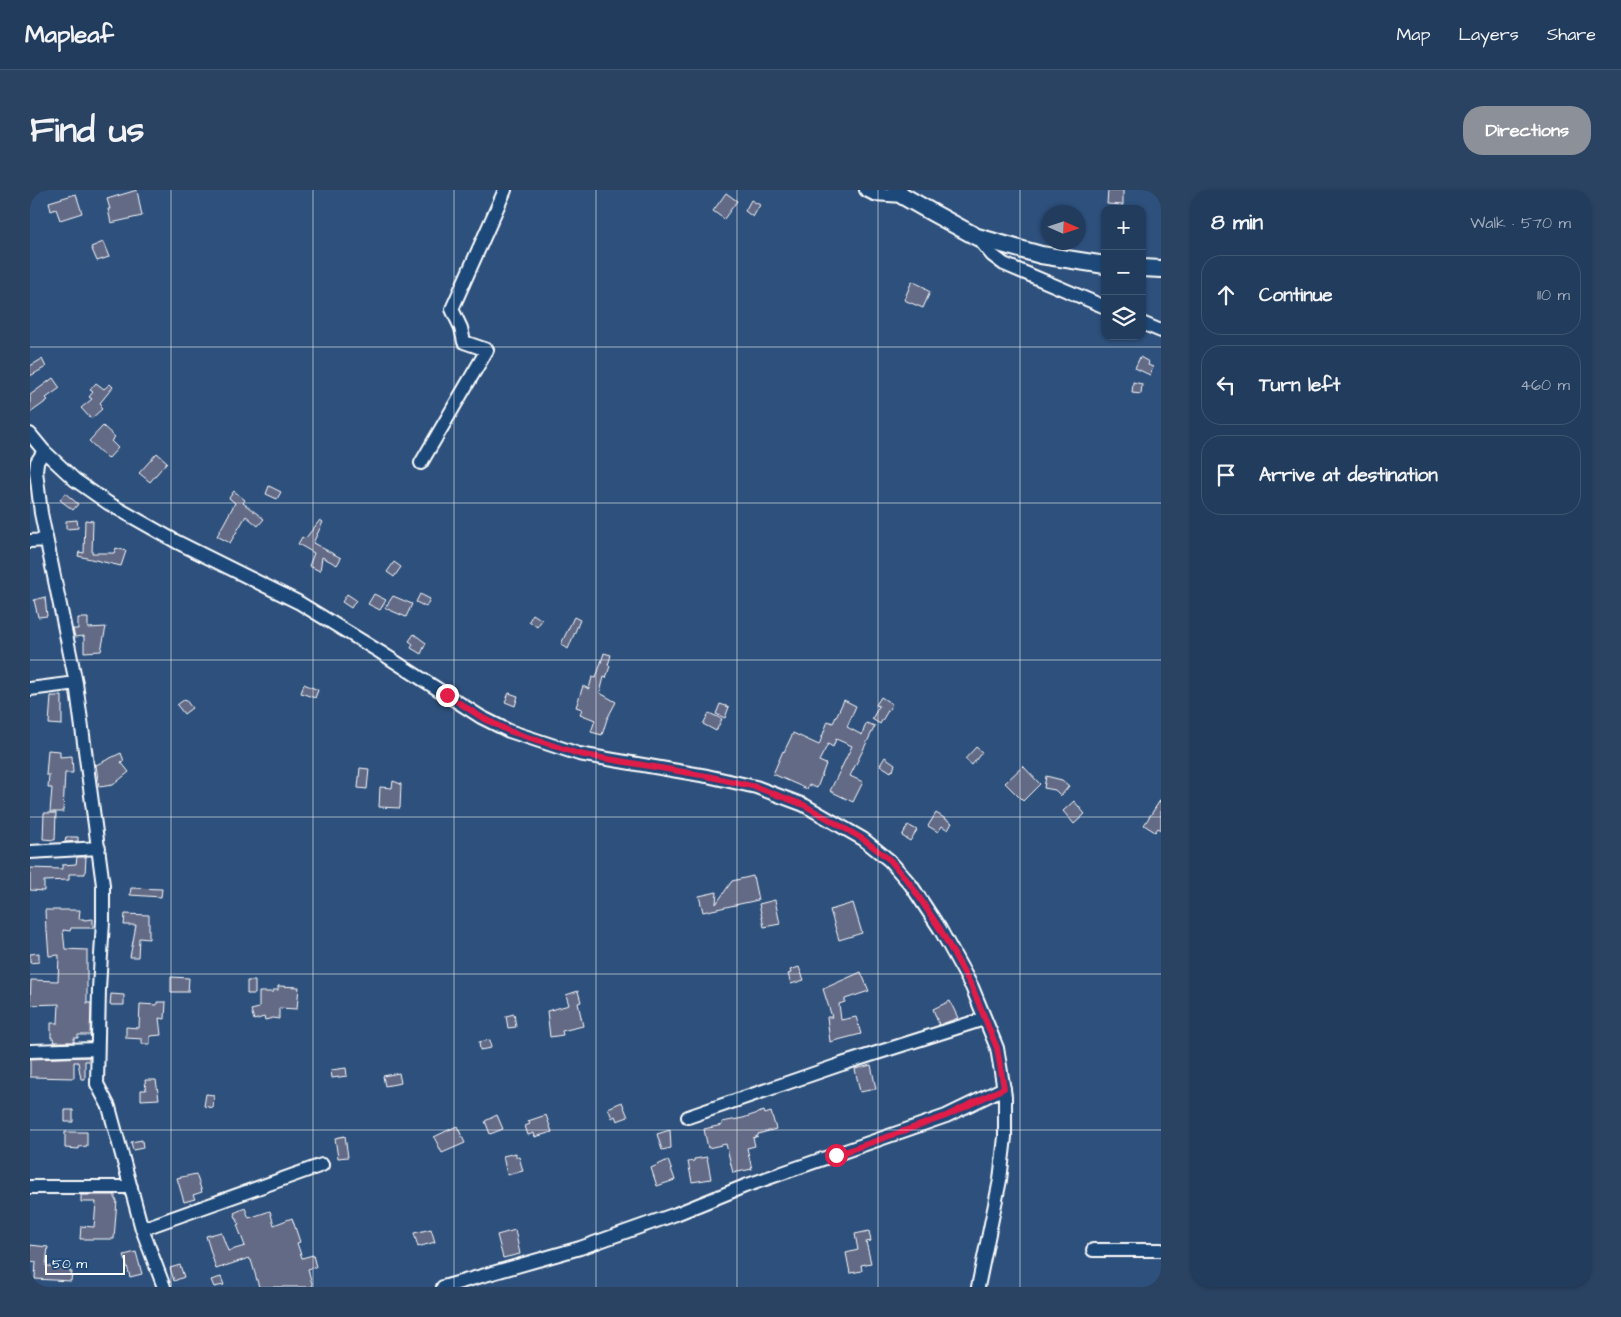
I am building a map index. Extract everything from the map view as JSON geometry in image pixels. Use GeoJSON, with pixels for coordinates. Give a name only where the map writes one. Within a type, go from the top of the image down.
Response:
{"type":"FeatureCollection","features":[{"type":"Feature","properties":{"kind":"main road"},"geometry":{"type":"LineString","coordinates":[[899,193],[977,237],[1041,255],[1101,264]]}},
{"type":"Feature","properties":{"kind":"main road"},"geometry":{"type":"LineString","coordinates":[[1146,268],[1161,269]]}},
{"type":"Feature","properties":{"kind":"street"},"geometry":{"type":"LineString","coordinates":[[420,463],[487,350],[464,342],[462,328],[452,309],[505,190]]}},
{"type":"Feature","properties":{"kind":"street"},"geometry":{"type":"LineString","coordinates":[[866,190],[874,194],[899,193]]}},
{"type":"Feature","properties":{"kind":"street"},"geometry":{"type":"LineString","coordinates":[[977,237],[1004,264],[1101,305]]}},
{"type":"Feature","properties":{"kind":"street"},"geometry":{"type":"LineString","coordinates":[[1146,325],[1161,331]]}},
{"type":"Feature","properties":{"kind":"street"},"geometry":{"type":"LineString","coordinates":[[30,434],[38,455],[36,479],[46,540],[76,683],[104,885],[97,1084],[109,1107],[142,1229],[164,1287]]}},
{"type":"Feature","properties":{"kind":"street"},"geometry":{"type":"LineString","coordinates":[[38,455],[108,503],[177,542],[298,602],[481,717],[509,731],[579,754],[707,776],[756,787],[804,805],[863,839],[890,860],[911,885],[940,929],[972,987],[997,1048],[1004,1088],[1006,1137],[1000,1180],[978,1287]]}},
{"type":"Feature","properties":{"kind":"street"},"geometry":{"type":"LineString","coordinates":[[30,541],[46,540]]}},
{"type":"Feature","properties":{"kind":"street"},"geometry":{"type":"LineString","coordinates":[[30,689],[76,683]]}},
{"type":"Feature","properties":{"kind":"street"},"geometry":{"type":"LineString","coordinates":[[30,852],[99,848]]}},
{"type":"Feature","properties":{"kind":"street"},"geometry":{"type":"LineString","coordinates":[[688,1117],[842,1064],[984,1019]]}},
{"type":"Feature","properties":{"kind":"street"},"geometry":{"type":"LineString","coordinates":[[30,1051],[97,1049]]}},
{"type":"Feature","properties":{"kind":"street"},"geometry":{"type":"LineString","coordinates":[[443,1287],[580,1248],[676,1214],[745,1186],[946,1116],[1004,1088]]}},
{"type":"Feature","properties":{"kind":"street"},"geometry":{"type":"LineString","coordinates":[[142,1229],[322,1165]]}},
{"type":"Feature","properties":{"kind":"street"},"geometry":{"type":"LineString","coordinates":[[30,1187],[131,1187]]}},
{"type":"Feature","properties":{"kind":"street"},"geometry":{"type":"LineString","coordinates":[[1093,1250],[1161,1250]]}},
{"type":"Feature","properties":{"kind":"building"},"geometry":{"type":"Polygon","coordinates":[[[137,190],[142,216],[111,223],[107,199],[137,190]]]}},
{"type":"Feature","properties":{"kind":"building"},"geometry":{"type":"Polygon","coordinates":[[[1108,190],[1123,190],[1123,205],[1107,204],[1108,190]]]}},
{"type":"Feature","properties":{"kind":"building"},"geometry":{"type":"Polygon","coordinates":[[[726,193],[737,201],[724,219],[713,211],[726,193]]]}},
{"type":"Feature","properties":{"kind":"building"},"geometry":{"type":"Polygon","coordinates":[[[76,194],[82,213],[60,220],[56,209],[51,211],[49,202],[76,194]]]}},
{"type":"Feature","properties":{"kind":"building"},"geometry":{"type":"Polygon","coordinates":[[[751,200],[760,205],[753,217],[745,211],[751,200]]]}},
{"type":"Feature","properties":{"kind":"building"},"geometry":{"type":"Polygon","coordinates":[[[103,242],[109,257],[97,261],[91,247],[103,242]]]}},
{"type":"Feature","properties":{"kind":"building"},"geometry":{"type":"Polygon","coordinates":[[[912,281],[930,292],[923,308],[904,300],[912,281]]]}},
{"type":"Feature","properties":{"kind":"building"},"geometry":{"type":"Polygon","coordinates":[[[1140,357],[1149,362],[1148,365],[1153,367],[1150,375],[1135,368],[1140,357]]]}},
{"type":"Feature","properties":{"kind":"building"},"geometry":{"type":"Polygon","coordinates":[[[42,359],[46,367],[30,376],[30,366],[42,359]]]}},
{"type":"Feature","properties":{"kind":"building"},"geometry":{"type":"Polygon","coordinates":[[[53,378],[60,388],[46,398],[48,400],[30,413],[30,395],[53,378]]]}},
{"type":"Feature","properties":{"kind":"building"},"geometry":{"type":"Polygon","coordinates":[[[1133,382],[1142,384],[1141,394],[1132,393],[1133,382]]]}},
{"type":"Feature","properties":{"kind":"building"},"geometry":{"type":"Polygon","coordinates":[[[96,383],[104,389],[110,384],[113,387],[100,403],[102,409],[91,419],[81,408],[92,399],[89,397],[93,392],[90,390],[96,383]]]}},
{"type":"Feature","properties":{"kind":"building"},"geometry":{"type":"Polygon","coordinates":[[[103,426],[115,437],[111,441],[118,448],[108,459],[89,441],[103,426]]]}},
{"type":"Feature","properties":{"kind":"building"},"geometry":{"type":"Polygon","coordinates":[[[157,453],[167,462],[150,482],[139,473],[157,453]]]}},
{"type":"Feature","properties":{"kind":"building"},"geometry":{"type":"Polygon","coordinates":[[[269,486],[281,492],[277,499],[266,494],[269,486]]]}},
{"type":"Feature","properties":{"kind":"building"},"geometry":{"type":"Polygon","coordinates":[[[234,491],[245,500],[243,503],[264,519],[258,526],[246,516],[230,543],[217,536],[235,503],[229,498],[234,491]]]}},
{"type":"Feature","properties":{"kind":"building"},"geometry":{"type":"Polygon","coordinates":[[[65,493],[78,504],[73,510],[60,500],[65,493]]]}},
{"type":"Feature","properties":{"kind":"building"},"geometry":{"type":"Polygon","coordinates":[[[77,520],[78,528],[66,529],[66,521],[77,520]]]}},
{"type":"Feature","properties":{"kind":"building"},"geometry":{"type":"Polygon","coordinates":[[[85,520],[93,521],[92,553],[114,553],[116,548],[126,551],[121,566],[78,556],[79,552],[84,553],[85,520]]]}},
{"type":"Feature","properties":{"kind":"building"},"geometry":{"type":"Polygon","coordinates":[[[320,520],[323,522],[313,543],[341,558],[337,565],[322,557],[320,571],[309,566],[314,553],[298,544],[302,537],[305,539],[320,520]]]}},
{"type":"Feature","properties":{"kind":"building"},"geometry":{"type":"Polygon","coordinates":[[[394,562],[401,567],[394,577],[387,572],[394,562]]]}},
{"type":"Feature","properties":{"kind":"building"},"geometry":{"type":"Polygon","coordinates":[[[347,594],[356,600],[351,608],[342,602],[347,594]]]}},
{"type":"Feature","properties":{"kind":"building"},"geometry":{"type":"Polygon","coordinates":[[[374,594],[386,600],[380,610],[368,604],[374,594]]]}},
{"type":"Feature","properties":{"kind":"building"},"geometry":{"type":"Polygon","coordinates":[[[420,594],[430,599],[426,607],[416,602],[420,594]]]}},
{"type":"Feature","properties":{"kind":"building"},"geometry":{"type":"Polygon","coordinates":[[[393,596],[412,604],[406,617],[385,608],[393,596]]]}},
{"type":"Feature","properties":{"kind":"building"},"geometry":{"type":"Polygon","coordinates":[[[45,597],[47,616],[38,617],[34,600],[45,597]]]}},
{"type":"Feature","properties":{"kind":"building"},"geometry":{"type":"Polygon","coordinates":[[[533,614],[542,620],[537,627],[529,621],[533,614]]]}},
{"type":"Feature","properties":{"kind":"building"},"geometry":{"type":"Polygon","coordinates":[[[574,617],[580,620],[568,649],[561,644],[574,617]]]}},
{"type":"Feature","properties":{"kind":"building"},"geometry":{"type":"Polygon","coordinates":[[[78,618],[88,618],[88,628],[106,627],[101,651],[84,652],[84,636],[75,637],[73,629],[78,629],[78,618]]]}},
{"type":"Feature","properties":{"kind":"building"},"geometry":{"type":"Polygon","coordinates":[[[414,634],[426,643],[421,654],[411,648],[413,644],[409,641],[414,634]]]}},
{"type":"Feature","properties":{"kind":"building"},"geometry":{"type":"Polygon","coordinates":[[[604,653],[611,655],[608,665],[610,666],[606,678],[604,677],[600,693],[616,702],[607,719],[602,735],[591,732],[595,720],[580,714],[582,709],[576,707],[583,686],[589,689],[592,677],[596,678],[604,653]]]}},
{"type":"Feature","properties":{"kind":"building"},"geometry":{"type":"Polygon","coordinates":[[[304,684],[318,690],[315,698],[301,693],[304,684]]]}},
{"type":"Feature","properties":{"kind":"building"},"geometry":{"type":"Polygon","coordinates":[[[509,693],[518,696],[515,706],[505,702],[509,693]]]}},
{"type":"Feature","properties":{"kind":"building"},"geometry":{"type":"Polygon","coordinates":[[[51,696],[62,696],[62,725],[49,724],[51,696]]]}},
{"type":"Feature","properties":{"kind":"building"},"geometry":{"type":"Polygon","coordinates":[[[881,697],[892,704],[880,724],[872,719],[879,706],[876,705],[881,697]]]}},
{"type":"Feature","properties":{"kind":"building"},"geometry":{"type":"Polygon","coordinates":[[[185,699],[192,708],[184,714],[177,705],[185,699]]]}},
{"type":"Feature","properties":{"kind":"building"},"geometry":{"type":"Polygon","coordinates":[[[844,700],[856,706],[847,727],[862,735],[866,723],[875,726],[850,776],[863,782],[853,802],[830,791],[852,746],[836,739],[833,747],[828,744],[819,761],[826,764],[817,788],[809,785],[807,789],[773,774],[793,733],[819,745],[828,721],[833,723],[844,700]]]}},
{"type":"Feature","properties":{"kind":"building"},"geometry":{"type":"Polygon","coordinates":[[[720,704],[729,707],[725,718],[716,714],[720,704]]]}},
{"type":"Feature","properties":{"kind":"building"},"geometry":{"type":"Polygon","coordinates":[[[709,713],[722,719],[716,731],[703,724],[709,713]]]}},
{"type":"Feature","properties":{"kind":"building"},"geometry":{"type":"Polygon","coordinates":[[[976,747],[982,752],[972,765],[965,759],[976,747]]]}},
{"type":"Feature","properties":{"kind":"building"},"geometry":{"type":"Polygon","coordinates":[[[48,750],[60,751],[60,757],[72,756],[73,773],[65,773],[63,812],[50,812],[52,788],[48,788],[49,775],[46,775],[48,750]]]}},
{"type":"Feature","properties":{"kind":"building"},"geometry":{"type":"Polygon","coordinates":[[[121,753],[124,761],[121,762],[129,772],[113,785],[99,787],[96,765],[121,753]]]}},
{"type":"Feature","properties":{"kind":"building"},"geometry":{"type":"Polygon","coordinates":[[[885,757],[895,764],[891,772],[880,765],[885,757]]]}},
{"type":"Feature","properties":{"kind":"building"},"geometry":{"type":"Polygon","coordinates":[[[1023,766],[1040,784],[1023,801],[1005,783],[1023,766]]]}},
{"type":"Feature","properties":{"kind":"building"},"geometry":{"type":"Polygon","coordinates":[[[360,768],[369,769],[367,789],[358,788],[360,768]]]}},
{"type":"Feature","properties":{"kind":"building"},"geometry":{"type":"Polygon","coordinates":[[[1046,776],[1062,780],[1069,786],[1061,796],[1055,790],[1044,788],[1046,776]]]}},
{"type":"Feature","properties":{"kind":"building"},"geometry":{"type":"Polygon","coordinates":[[[393,781],[401,784],[400,808],[379,807],[380,787],[392,788],[393,781]]]}},
{"type":"Feature","properties":{"kind":"building"},"geometry":{"type":"Polygon","coordinates":[[[1161,799],[1161,830],[1158,828],[1155,832],[1144,825],[1161,799]]]}},
{"type":"Feature","properties":{"kind":"building"},"geometry":{"type":"Polygon","coordinates":[[[1074,801],[1085,814],[1074,824],[1063,811],[1074,801]]]}},
{"type":"Feature","properties":{"kind":"building"},"geometry":{"type":"Polygon","coordinates":[[[44,813],[56,813],[55,840],[43,839],[44,813]]]}},
{"type":"Feature","properties":{"kind":"building"},"geometry":{"type":"Polygon","coordinates":[[[936,813],[952,823],[948,830],[942,826],[938,832],[928,826],[936,813]]]}},
{"type":"Feature","properties":{"kind":"building"},"geometry":{"type":"Polygon","coordinates":[[[908,825],[917,830],[910,841],[902,836],[908,825]]]}},
{"type":"Feature","properties":{"kind":"building"},"geometry":{"type":"Polygon","coordinates":[[[66,837],[78,837],[78,841],[65,842],[66,837]]]}},
{"type":"Feature","properties":{"kind":"building"},"geometry":{"type":"Polygon","coordinates":[[[77,857],[86,857],[85,874],[69,874],[69,880],[44,881],[44,891],[30,890],[30,868],[62,869],[62,865],[76,864],[77,857]]]}},
{"type":"Feature","properties":{"kind":"building"},"geometry":{"type":"Polygon","coordinates":[[[753,876],[758,900],[703,912],[699,896],[717,892],[716,904],[732,881],[753,876]]]}},
{"type":"Feature","properties":{"kind":"building"},"geometry":{"type":"Polygon","coordinates":[[[131,888],[162,889],[161,897],[130,895],[131,888]]]}},
{"type":"Feature","properties":{"kind":"building"},"geometry":{"type":"Polygon","coordinates":[[[775,900],[780,924],[764,927],[759,904],[775,900]]]}},
{"type":"Feature","properties":{"kind":"building"},"geometry":{"type":"Polygon","coordinates":[[[853,903],[862,933],[839,940],[830,910],[853,903]]]}},
{"type":"Feature","properties":{"kind":"building"},"geometry":{"type":"Polygon","coordinates":[[[45,910],[80,910],[79,919],[93,919],[93,928],[63,930],[65,949],[87,950],[87,1003],[91,1003],[90,1035],[78,1035],[78,1038],[74,1038],[74,1042],[54,1042],[53,1038],[51,1038],[51,1023],[58,1023],[59,1004],[30,1005],[31,980],[58,981],[59,955],[49,956],[45,910]]]}},
{"type":"Feature","properties":{"kind":"building"},"geometry":{"type":"Polygon","coordinates":[[[125,914],[149,915],[149,939],[139,938],[138,957],[130,957],[136,925],[124,925],[125,914]]]}},
{"type":"Feature","properties":{"kind":"building"},"geometry":{"type":"Polygon","coordinates":[[[39,953],[39,962],[30,963],[30,954],[39,953]]]}},
{"type":"Feature","properties":{"kind":"building"},"geometry":{"type":"Polygon","coordinates":[[[799,967],[804,980],[791,984],[788,974],[791,973],[790,970],[799,967]]]}},
{"type":"Feature","properties":{"kind":"building"},"geometry":{"type":"Polygon","coordinates":[[[861,972],[869,991],[845,999],[845,1002],[839,1004],[841,1020],[856,1017],[861,1034],[830,1042],[827,1017],[832,1017],[823,989],[861,972]]]}},
{"type":"Feature","properties":{"kind":"building"},"geometry":{"type":"Polygon","coordinates":[[[171,977],[189,978],[188,992],[171,992],[171,977]]]}},
{"type":"Feature","properties":{"kind":"building"},"geometry":{"type":"Polygon","coordinates":[[[247,981],[255,981],[255,994],[247,994],[247,981]]]}},
{"type":"Feature","properties":{"kind":"building"},"geometry":{"type":"Polygon","coordinates":[[[278,986],[299,987],[297,1009],[279,1008],[279,1019],[265,1020],[264,1017],[254,1020],[251,1010],[259,1008],[259,992],[273,992],[273,990],[278,990],[278,986]]]}},
{"type":"Feature","properties":{"kind":"building"},"geometry":{"type":"Polygon","coordinates":[[[578,991],[581,1002],[578,1003],[583,1026],[562,1031],[563,1035],[550,1037],[547,1011],[569,1005],[566,995],[578,991]]]}},
{"type":"Feature","properties":{"kind":"building"},"geometry":{"type":"Polygon","coordinates":[[[111,994],[124,995],[124,1005],[110,1005],[111,994]]]}},
{"type":"Feature","properties":{"kind":"building"},"geometry":{"type":"Polygon","coordinates":[[[950,1001],[958,1018],[939,1025],[933,1009],[950,1001]]]}},
{"type":"Feature","properties":{"kind":"building"},"geometry":{"type":"Polygon","coordinates":[[[157,1002],[166,1002],[165,1019],[159,1018],[161,1035],[150,1036],[150,1044],[142,1044],[142,1039],[126,1038],[126,1027],[139,1028],[140,1004],[157,1005],[157,1002]]]}},
{"type":"Feature","properties":{"kind":"building"},"geometry":{"type":"Polygon","coordinates":[[[514,1014],[516,1027],[508,1028],[506,1016],[514,1014]]]}},
{"type":"Feature","properties":{"kind":"building"},"geometry":{"type":"Polygon","coordinates":[[[490,1040],[491,1048],[480,1050],[479,1042],[490,1040]]]}},
{"type":"Feature","properties":{"kind":"building"},"geometry":{"type":"Polygon","coordinates":[[[89,1057],[89,1061],[85,1061],[85,1079],[81,1079],[78,1062],[74,1062],[74,1078],[30,1077],[30,1059],[89,1057]]]}},
{"type":"Feature","properties":{"kind":"building"},"geometry":{"type":"Polygon","coordinates":[[[871,1065],[876,1089],[860,1092],[855,1069],[871,1065]]]}},
{"type":"Feature","properties":{"kind":"building"},"geometry":{"type":"Polygon","coordinates":[[[346,1068],[347,1076],[332,1078],[331,1070],[346,1068]]]}},
{"type":"Feature","properties":{"kind":"building"},"geometry":{"type":"Polygon","coordinates":[[[399,1073],[401,1083],[385,1086],[383,1076],[399,1073]]]}},
{"type":"Feature","properties":{"kind":"building"},"geometry":{"type":"Polygon","coordinates":[[[145,1080],[156,1080],[159,1099],[141,1100],[141,1090],[146,1090],[145,1080]]]}},
{"type":"Feature","properties":{"kind":"building"},"geometry":{"type":"Polygon","coordinates":[[[206,1094],[214,1095],[213,1108],[204,1106],[206,1094]]]}},
{"type":"Feature","properties":{"kind":"building"},"geometry":{"type":"Polygon","coordinates":[[[622,1102],[628,1117],[617,1121],[615,1116],[612,1118],[608,1108],[622,1102]]]}},
{"type":"Feature","properties":{"kind":"building"},"geometry":{"type":"Polygon","coordinates":[[[65,1110],[73,1110],[73,1122],[65,1122],[65,1110]]]}},
{"type":"Feature","properties":{"kind":"building"},"geometry":{"type":"Polygon","coordinates":[[[764,1111],[765,1114],[771,1112],[776,1129],[758,1134],[758,1136],[753,1138],[755,1146],[747,1148],[752,1169],[733,1173],[726,1144],[708,1148],[704,1129],[722,1125],[722,1122],[764,1111]]]}},
{"type":"Feature","properties":{"kind":"building"},"geometry":{"type":"Polygon","coordinates":[[[497,1115],[503,1129],[490,1134],[485,1121],[497,1115]]]}},
{"type":"Feature","properties":{"kind":"building"},"geometry":{"type":"Polygon","coordinates":[[[546,1115],[552,1132],[535,1137],[534,1133],[528,1135],[525,1126],[530,1124],[528,1121],[546,1115]]]}},
{"type":"Feature","properties":{"kind":"building"},"geometry":{"type":"Polygon","coordinates":[[[457,1126],[465,1143],[442,1153],[434,1137],[457,1126]]]}},
{"type":"Feature","properties":{"kind":"building"},"geometry":{"type":"Polygon","coordinates":[[[670,1130],[671,1148],[662,1150],[657,1134],[670,1130]]]}},
{"type":"Feature","properties":{"kind":"building"},"geometry":{"type":"Polygon","coordinates":[[[65,1132],[87,1132],[87,1146],[79,1147],[79,1149],[65,1148],[65,1132]]]}},
{"type":"Feature","properties":{"kind":"building"},"geometry":{"type":"Polygon","coordinates":[[[345,1136],[348,1157],[338,1158],[335,1138],[345,1136]]]}},
{"type":"Feature","properties":{"kind":"building"},"geometry":{"type":"Polygon","coordinates":[[[142,1140],[143,1148],[133,1150],[131,1142],[142,1140]]]}},
{"type":"Feature","properties":{"kind":"building"},"geometry":{"type":"Polygon","coordinates":[[[516,1153],[523,1171],[507,1175],[503,1156],[516,1153]]]}},
{"type":"Feature","properties":{"kind":"building"},"geometry":{"type":"Polygon","coordinates":[[[707,1157],[711,1179],[692,1182],[688,1162],[707,1157]]]}},
{"type":"Feature","properties":{"kind":"building"},"geometry":{"type":"Polygon","coordinates":[[[668,1160],[675,1180],[657,1186],[651,1168],[668,1160]]]}},
{"type":"Feature","properties":{"kind":"building"},"geometry":{"type":"Polygon","coordinates":[[[196,1174],[202,1192],[193,1195],[195,1199],[184,1202],[177,1178],[196,1174]]]}},
{"type":"Feature","properties":{"kind":"building"},"geometry":{"type":"Polygon","coordinates":[[[81,1195],[115,1195],[115,1200],[117,1200],[114,1239],[80,1239],[81,1226],[94,1227],[96,1202],[81,1202],[81,1195]]]}},
{"type":"Feature","properties":{"kind":"building"},"geometry":{"type":"Polygon","coordinates":[[[245,1208],[249,1218],[270,1211],[274,1225],[292,1218],[300,1242],[297,1243],[302,1258],[313,1255],[316,1267],[308,1269],[313,1287],[259,1287],[249,1258],[216,1269],[206,1236],[221,1232],[228,1251],[245,1246],[234,1213],[245,1208]]]}},
{"type":"Feature","properties":{"kind":"building"},"geometry":{"type":"Polygon","coordinates":[[[431,1229],[435,1242],[418,1247],[414,1233],[431,1229]]]}},
{"type":"Feature","properties":{"kind":"building"},"geometry":{"type":"Polygon","coordinates":[[[515,1230],[520,1254],[503,1258],[497,1235],[515,1230]]]}},
{"type":"Feature","properties":{"kind":"building"},"geometry":{"type":"Polygon","coordinates":[[[869,1231],[871,1241],[866,1242],[871,1263],[861,1265],[862,1271],[850,1273],[846,1253],[858,1250],[855,1234],[869,1231]]]}},
{"type":"Feature","properties":{"kind":"building"},"geometry":{"type":"Polygon","coordinates":[[[30,1245],[48,1247],[46,1266],[70,1267],[70,1272],[72,1272],[71,1281],[35,1279],[36,1262],[30,1261],[30,1245]]]}},
{"type":"Feature","properties":{"kind":"building"},"geometry":{"type":"Polygon","coordinates":[[[136,1252],[142,1274],[130,1277],[124,1255],[136,1252]]]}},
{"type":"Feature","properties":{"kind":"building"},"geometry":{"type":"Polygon","coordinates":[[[180,1265],[184,1277],[174,1281],[170,1268],[180,1265]]]}},
{"type":"Feature","properties":{"kind":"building"},"geometry":{"type":"Polygon","coordinates":[[[221,1277],[224,1285],[214,1287],[211,1280],[221,1277]]]}},
{"type":"Feature","properties":{"kind":"route"},"geometry":{"type":"LineString","coordinates":[[447,695],[481,717],[509,731],[579,754],[707,776],[756,787],[804,805],[863,839],[890,860],[911,885],[940,929],[972,987],[997,1048],[1004,1088],[946,1116],[836,1155]]}}]}
